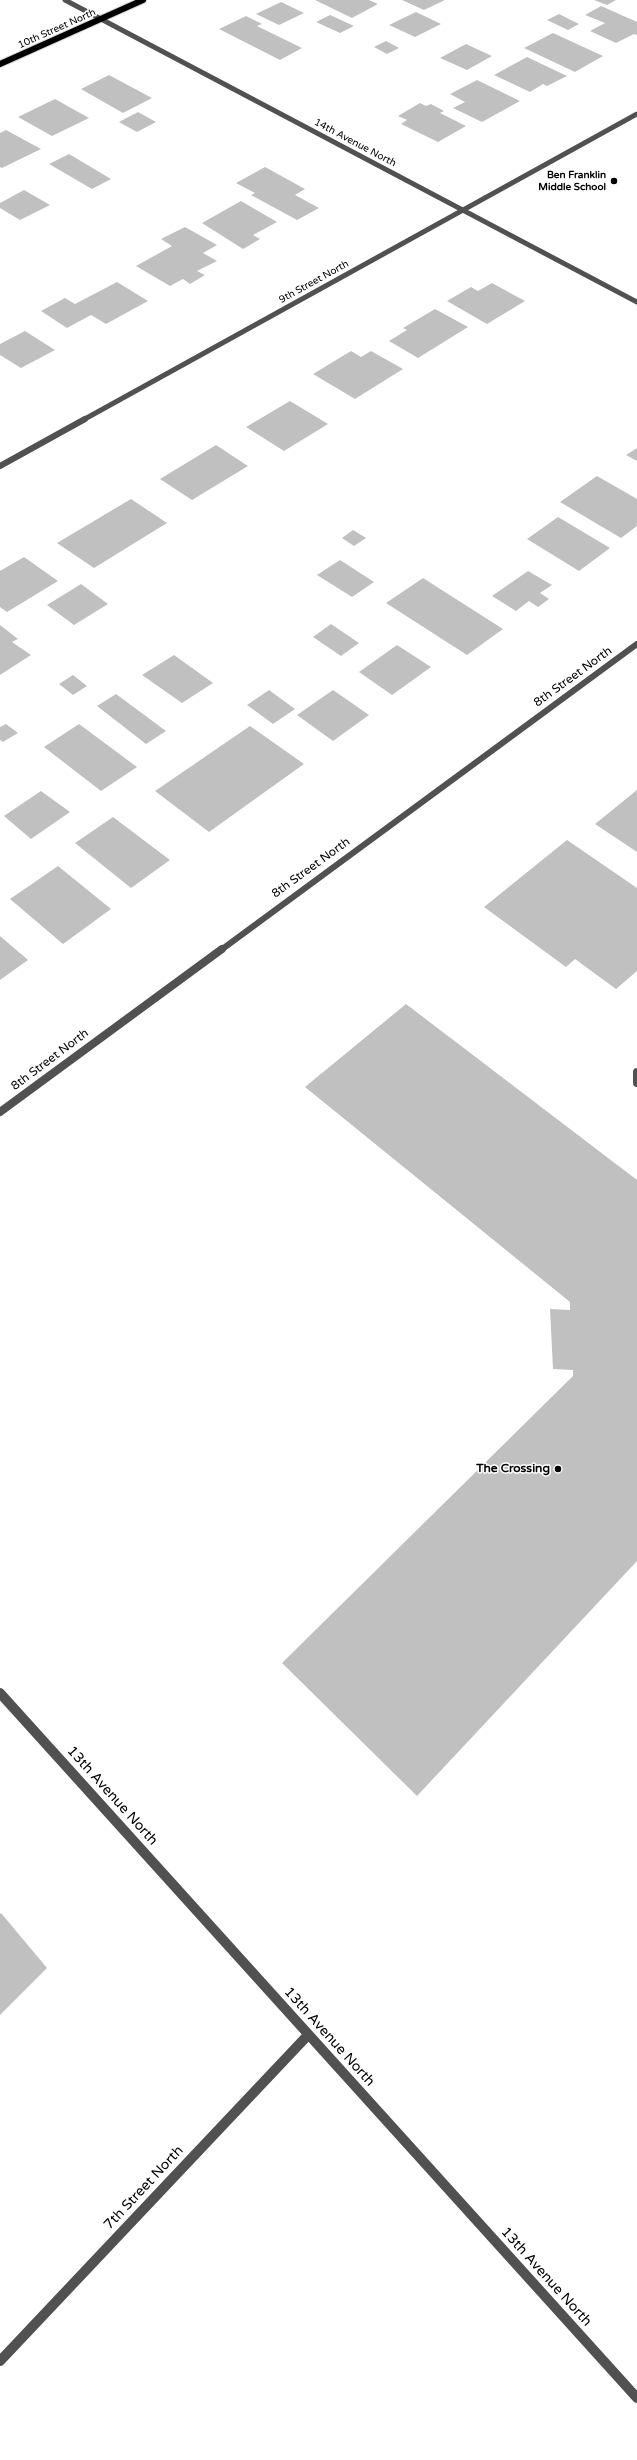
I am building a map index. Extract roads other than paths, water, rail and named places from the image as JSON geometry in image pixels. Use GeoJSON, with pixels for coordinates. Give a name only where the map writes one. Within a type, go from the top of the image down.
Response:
{"type":"FeatureCollection","features":[{"type":"Feature","properties":{"kind":"main road","name":"10th Street North"},"geometry":{"type":"LineString","coordinates":[[0,64],[143,0]]}},
{"type":"Feature","properties":{"kind":"street","name":"14th Avenue North"},"geometry":{"type":"LineString","coordinates":[[65,0],[102,18],[637,302]]}},
{"type":"Feature","properties":{"kind":"street","name":"9th Street North"},"geometry":{"type":"LineString","coordinates":[[0,466],[637,114]]}},
{"type":"Feature","properties":{"kind":"street","name":"8th Street North"},"geometry":{"type":"LineString","coordinates":[[0,1112],[637,644]]}},
{"type":"Feature","properties":{"kind":"street"},"geometry":{"type":"LineString","coordinates":[[637,1072],[637,1083]]}},
{"type":"Feature","properties":{"kind":"street","name":"13th Avenue North"},"geometry":{"type":"LineString","coordinates":[[0,1693],[637,2398]]}},
{"type":"Feature","properties":{"kind":"street","name":"7th Street North"},"geometry":{"type":"LineString","coordinates":[[0,2361],[308,2035]]}},
{"type":"Feature","properties":{"kind":"place","name":"Ben Franklin Middle School"},"geometry":{"type":"Point","coordinates":[614,181]}},
{"type":"Feature","properties":{"kind":"place","name":"The Crossing"},"geometry":{"type":"Point","coordinates":[558,1469]}}]}
